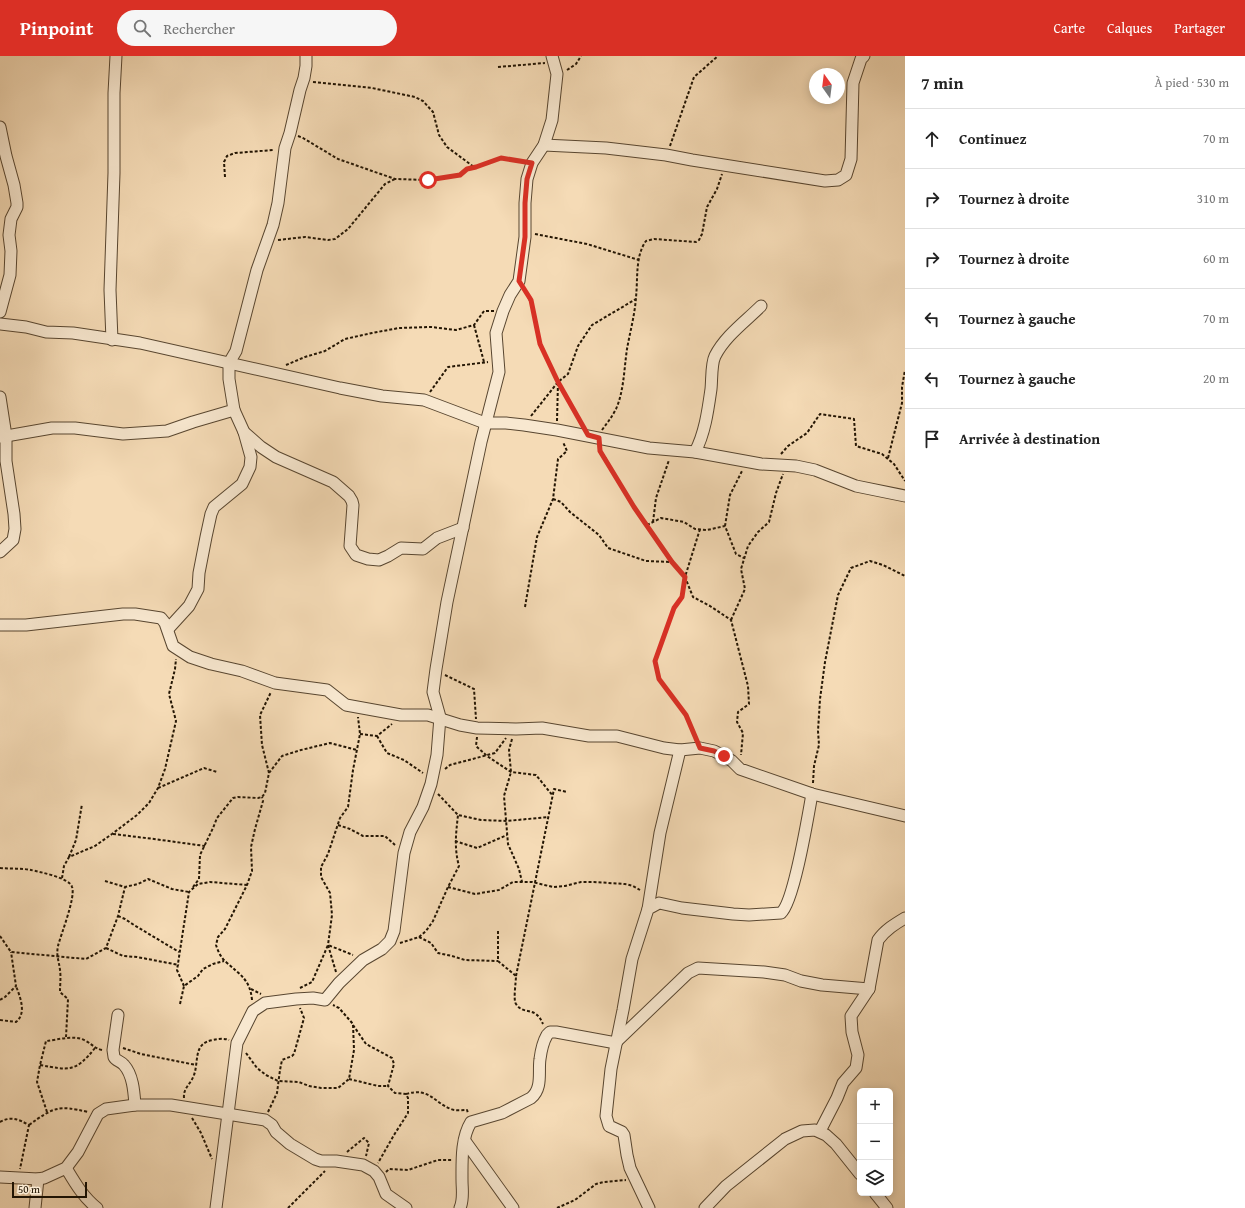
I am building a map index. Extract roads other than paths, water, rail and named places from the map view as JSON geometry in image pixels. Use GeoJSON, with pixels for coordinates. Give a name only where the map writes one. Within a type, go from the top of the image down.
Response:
{"type":"FeatureCollection","features":[{"type":"Feature","properties":{"kind":"street"},"geometry":{"type":"LineString","coordinates":[[112,340],[110,290],[116,56]]}},
{"type":"Feature","properties":{"kind":"street"},"geometry":{"type":"LineString","coordinates":[[168,629],[189,606],[198,589],[199,573],[206,537],[214,507],[242,484],[250,467],[251,456],[244,432],[234,410],[229,379],[229,363],[236,351],[257,270],[278,203],[285,148],[304,78],[306,56]]}},
{"type":"Feature","properties":{"kind":"street"},"geometry":{"type":"LineString","coordinates":[[544,145],[606,148],[666,155],[725,166],[825,181],[838,180],[846,175],[851,158],[853,83],[861,59],[864,56]]}},
{"type":"Feature","properties":{"kind":"street"},"geometry":{"type":"LineString","coordinates":[[214,1207],[228,1114],[236,1043],[253,1011],[265,1004],[296,994],[325,1000],[339,983],[363,960],[382,949],[390,941],[394,931],[406,847],[410,832],[423,806],[431,783],[437,755],[440,717],[433,692],[447,602],[485,423],[499,372],[496,333],[503,311],[519,281],[526,233],[525,203],[527,179],[532,163],[544,145],[552,120],[557,74],[553,59]]}},
{"type":"Feature","properties":{"kind":"street"},"geometry":{"type":"LineString","coordinates":[[0,127],[14,185],[17,208],[11,219],[9,235],[11,251],[10,275],[0,312]]}},
{"type":"Feature","properties":{"kind":"street"},"geometry":{"type":"LineString","coordinates":[[695,452],[701,441],[711,391],[714,357],[724,342],[761,306]]}},
{"type":"Feature","properties":{"kind":"street"},"geometry":{"type":"LineString","coordinates":[[0,324],[46,332],[73,333],[140,343],[382,396],[424,400],[485,423],[524,425],[649,448],[695,452],[771,465],[787,465],[815,470],[856,486],[905,496]]}},
{"type":"Feature","properties":{"kind":"street"},"geometry":{"type":"LineString","coordinates":[[0,397],[3,437],[14,514],[15,535],[14,540],[0,552]]}},
{"type":"Feature","properties":{"kind":"street"},"geometry":{"type":"LineString","coordinates":[[3,437],[52,428],[75,428],[123,434],[167,431],[234,410]]}},
{"type":"Feature","properties":{"kind":"street"},"geometry":{"type":"LineString","coordinates":[[244,432],[261,447],[276,456],[312,473],[329,479],[349,496],[353,505],[350,546],[356,555],[379,560],[401,548],[424,549],[437,538],[463,528]]}},
{"type":"Feature","properties":{"kind":"street"},"geometry":{"type":"LineString","coordinates":[[0,625],[26,625],[123,614],[135,614],[161,618],[168,629],[173,646],[190,657],[211,664],[242,671],[274,683],[327,690],[346,705],[401,715],[428,715],[440,717],[477,728],[542,728],[589,736],[617,736],[664,748],[680,750],[700,748],[714,751],[732,761],[740,768],[812,794],[905,816]]}},
{"type":"Feature","properties":{"kind":"street"},"geometry":{"type":"LineString","coordinates":[[649,1208],[635,1180],[628,1161],[624,1135],[622,1132],[609,1126],[606,1116],[611,1069],[632,959],[648,909],[660,833],[680,750]]}},
{"type":"Feature","properties":{"kind":"street"},"geometry":{"type":"LineString","coordinates":[[648,909],[659,903],[682,908],[734,914],[749,915],[781,913],[786,907],[793,886],[812,794]]}},
{"type":"Feature","properties":{"kind":"street"},"geometry":{"type":"LineString","coordinates":[[820,1131],[843,1083],[856,1068],[858,1055],[852,1032],[851,1016],[869,989],[878,940],[890,927],[905,918]]}},
{"type":"Feature","properties":{"kind":"street"},"geometry":{"type":"LineString","coordinates":[[616,1043],[688,973],[698,968],[764,972],[785,975],[815,984],[869,989]]}},
{"type":"Feature","properties":{"kind":"street"},"geometry":{"type":"LineString","coordinates":[[118,1015],[114,1051],[125,1066],[131,1080],[135,1105]]}},
{"type":"Feature","properties":{"kind":"street"},"geometry":{"type":"LineString","coordinates":[[460,1208],[463,1192],[463,1160],[465,1141],[472,1122],[502,1113],[531,1098],[535,1094],[538,1089],[540,1060],[546,1035],[550,1032],[556,1032],[616,1043]]}},
{"type":"Feature","properties":{"kind":"street"},"geometry":{"type":"LineString","coordinates":[[0,1177],[38,1180],[66,1168],[78,1152],[98,1114],[106,1108],[135,1105],[171,1105],[265,1120],[272,1125],[276,1132],[290,1144],[316,1159],[321,1161],[336,1161],[363,1165],[376,1174],[386,1194],[406,1208]]}},
{"type":"Feature","properties":{"kind":"street"},"geometry":{"type":"LineString","coordinates":[[705,1208],[726,1186],[785,1139],[802,1131],[820,1131],[836,1144],[857,1170]]}},
{"type":"Feature","properties":{"kind":"street"},"geometry":{"type":"LineString","coordinates":[[465,1141],[513,1208]]}},
{"type":"Feature","properties":{"kind":"street"},"geometry":{"type":"LineString","coordinates":[[66,1168],[81,1193],[97,1208]]}},
{"type":"Feature","properties":{"kind":"street"},"geometry":{"type":"LineString","coordinates":[[35,1208],[38,1180]]}},
{"type":"Feature","properties":{"kind":"street"},"geometry":{"type":"LineString","coordinates":[[877,1196],[887,1208]]}}]}
